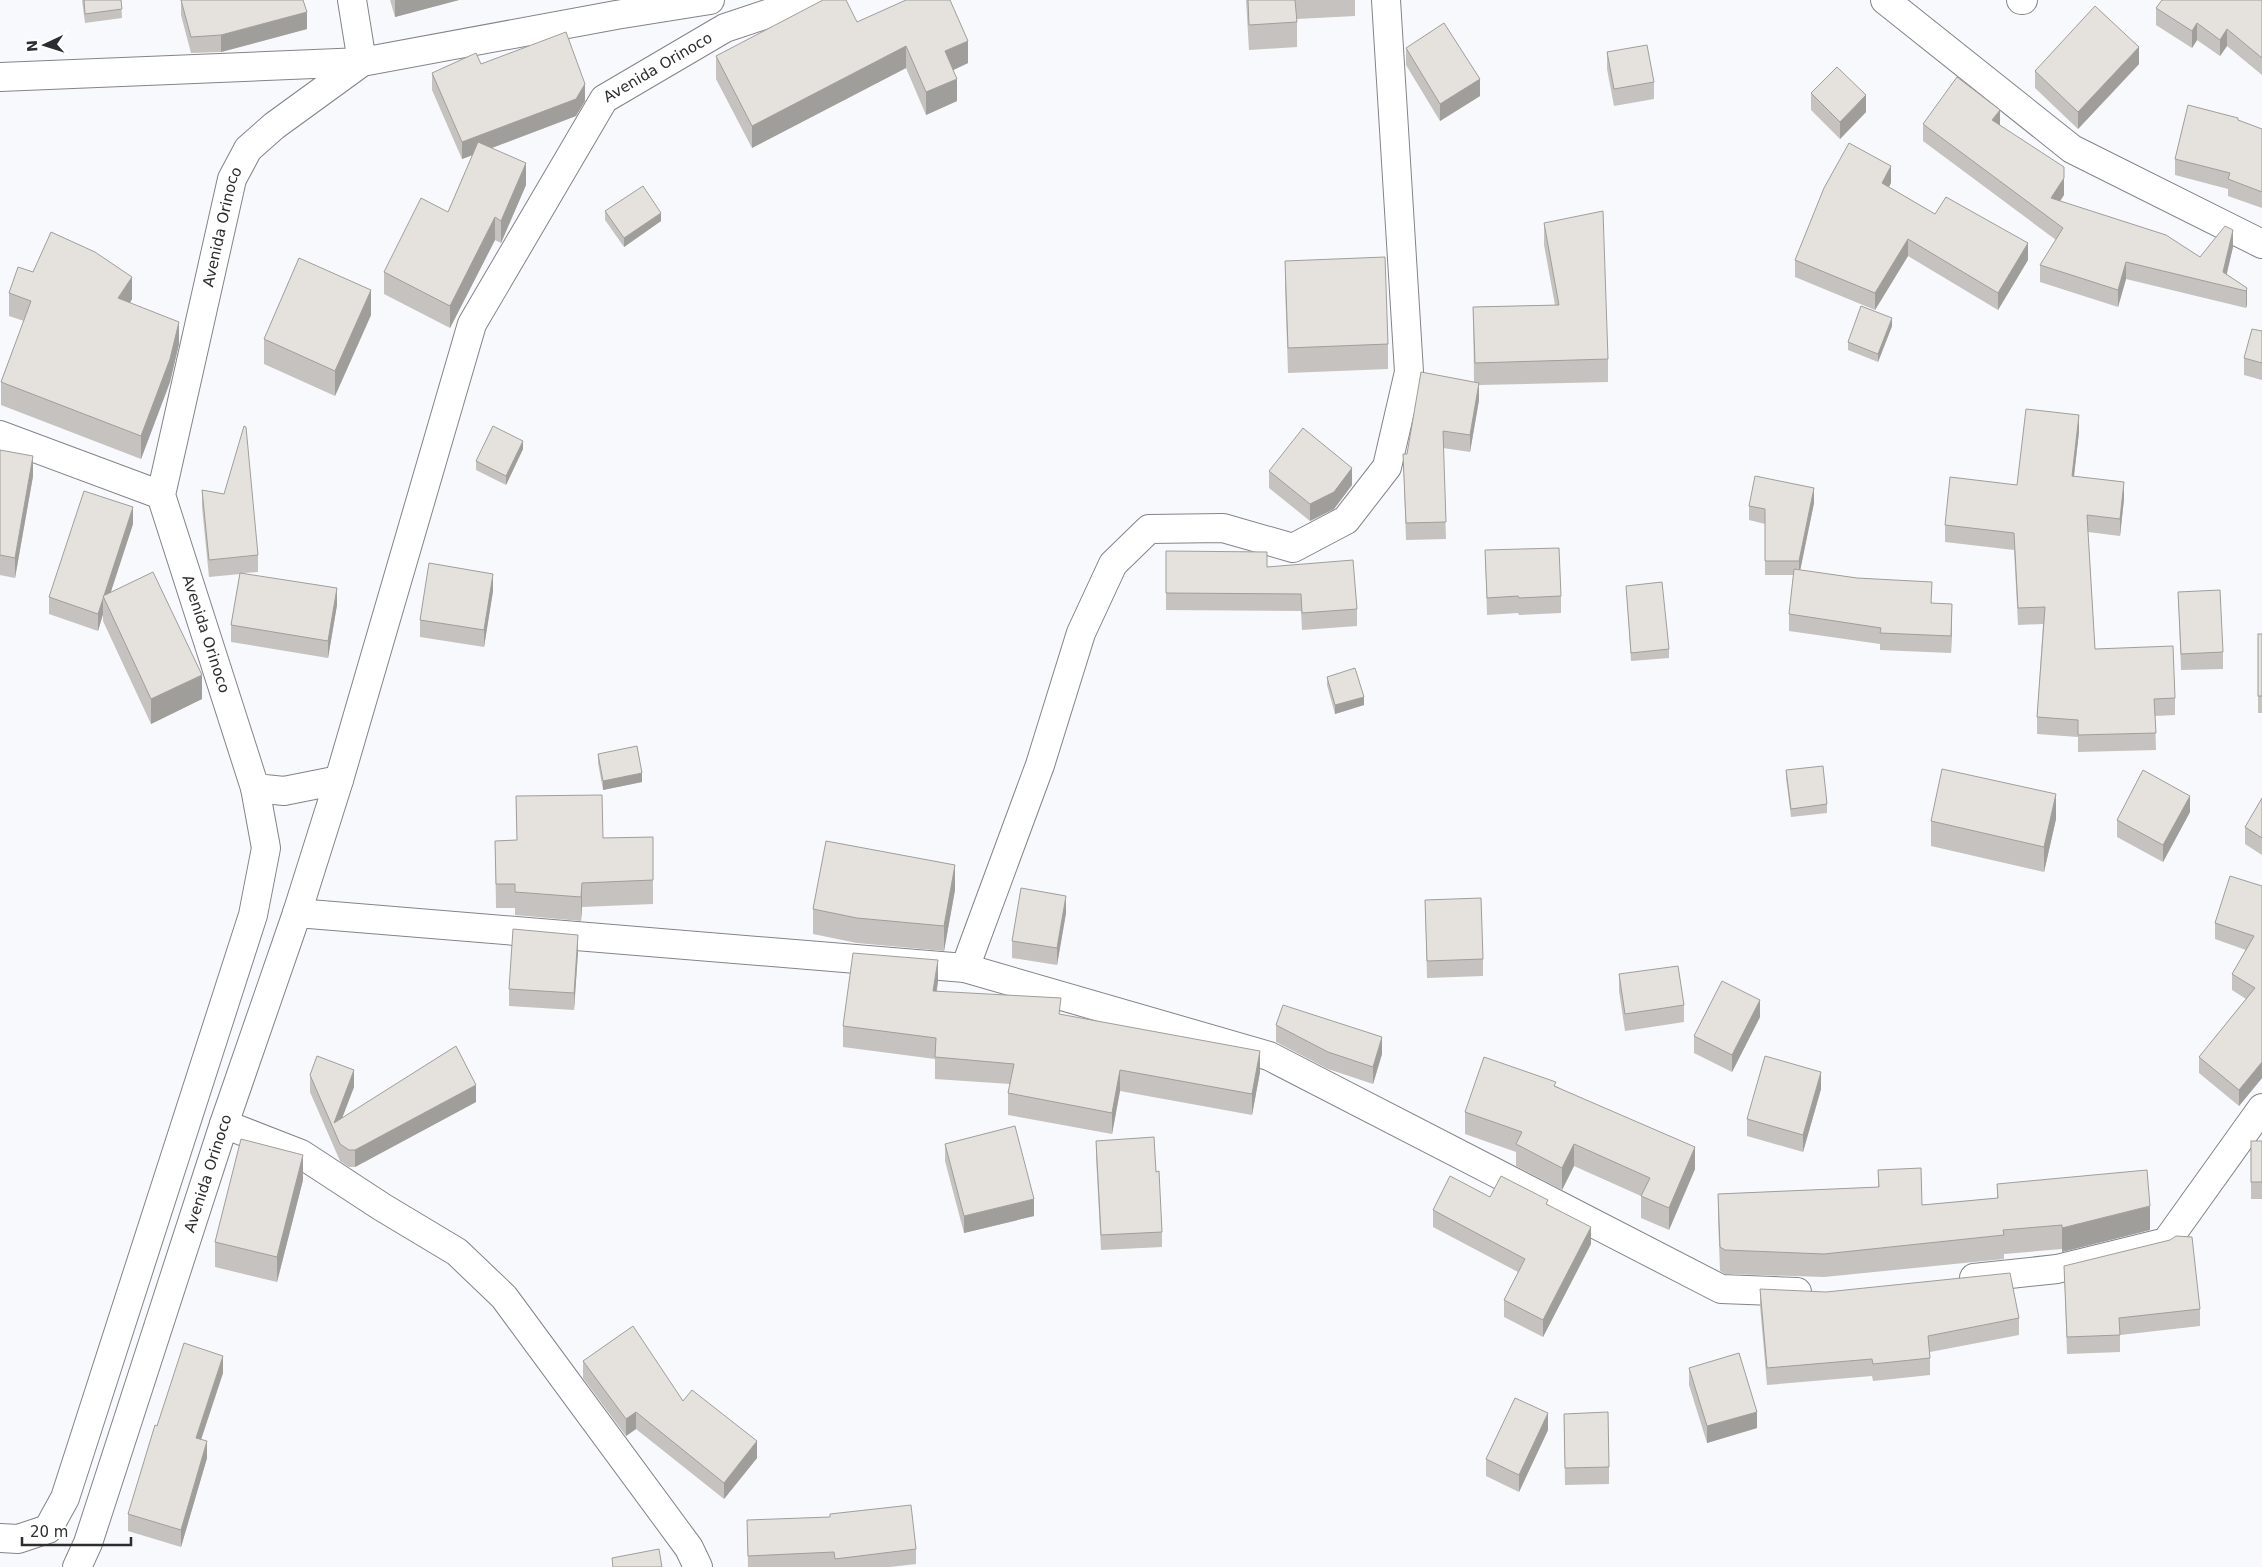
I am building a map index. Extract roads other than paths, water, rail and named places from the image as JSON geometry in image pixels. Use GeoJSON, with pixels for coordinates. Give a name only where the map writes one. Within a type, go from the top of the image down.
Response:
{"type":"FeatureCollection","features":[{"type":"Feature","properties":{"kind":"street"},"geometry":{"type":"LineString","coordinates":[[0,77],[362,62],[352,0]]}},
{"type":"Feature","properties":{"kind":"street","name":"Avenida Orinoco"},"geometry":{"type":"LineString","coordinates":[[0,1538],[18,1539],[48,1529],[65,1498],[253,915],[266,848],[255,788],[161,495],[232,179],[248,149],[274,126],[362,62],[607,16],[710,0]]}},
{"type":"Feature","properties":{"kind":"street","name":"Avenida Orinoco"},"geometry":{"type":"LineString","coordinates":[[76,1567],[88,1543],[224,1124],[297,913],[339,780],[472,324],[604,100],[725,28],[810,0]]}},
{"type":"Feature","properties":{"kind":"street"},"geometry":{"type":"LineString","coordinates":[[965,968],[1040,765],[1081,632],[1113,564],[1149,529],[1223,528],[1293,548],[1346,520],[1387,467],[1409,372],[1386,0]]}},
{"type":"Feature","properties":{"kind":"street"},"geometry":{"type":"LineString","coordinates":[[1885,0],[2072,149],[2262,244]]}},
{"type":"Feature","properties":{"kind":"street"},"geometry":{"type":"LineString","coordinates":[[0,435],[161,495]]}},
{"type":"Feature","properties":{"kind":"street"},"geometry":{"type":"LineString","coordinates":[[255,788],[284,791],[339,780]]}},
{"type":"Feature","properties":{"kind":"street"},"geometry":{"type":"LineString","coordinates":[[297,913],[965,968],[1268,1056],[1720,1289],[1825,1293]]}},
{"type":"Feature","properties":{"kind":"street"},"geometry":{"type":"LineString","coordinates":[[1951,1280],[2057,1269],[2166,1242],[2262,1108]]}},
{"type":"Feature","properties":{"kind":"street"},"geometry":{"type":"LineString","coordinates":[[224,1124],[301,1154],[382,1207],[457,1252],[504,1297],[689,1548],[698,1567]]}}]}
